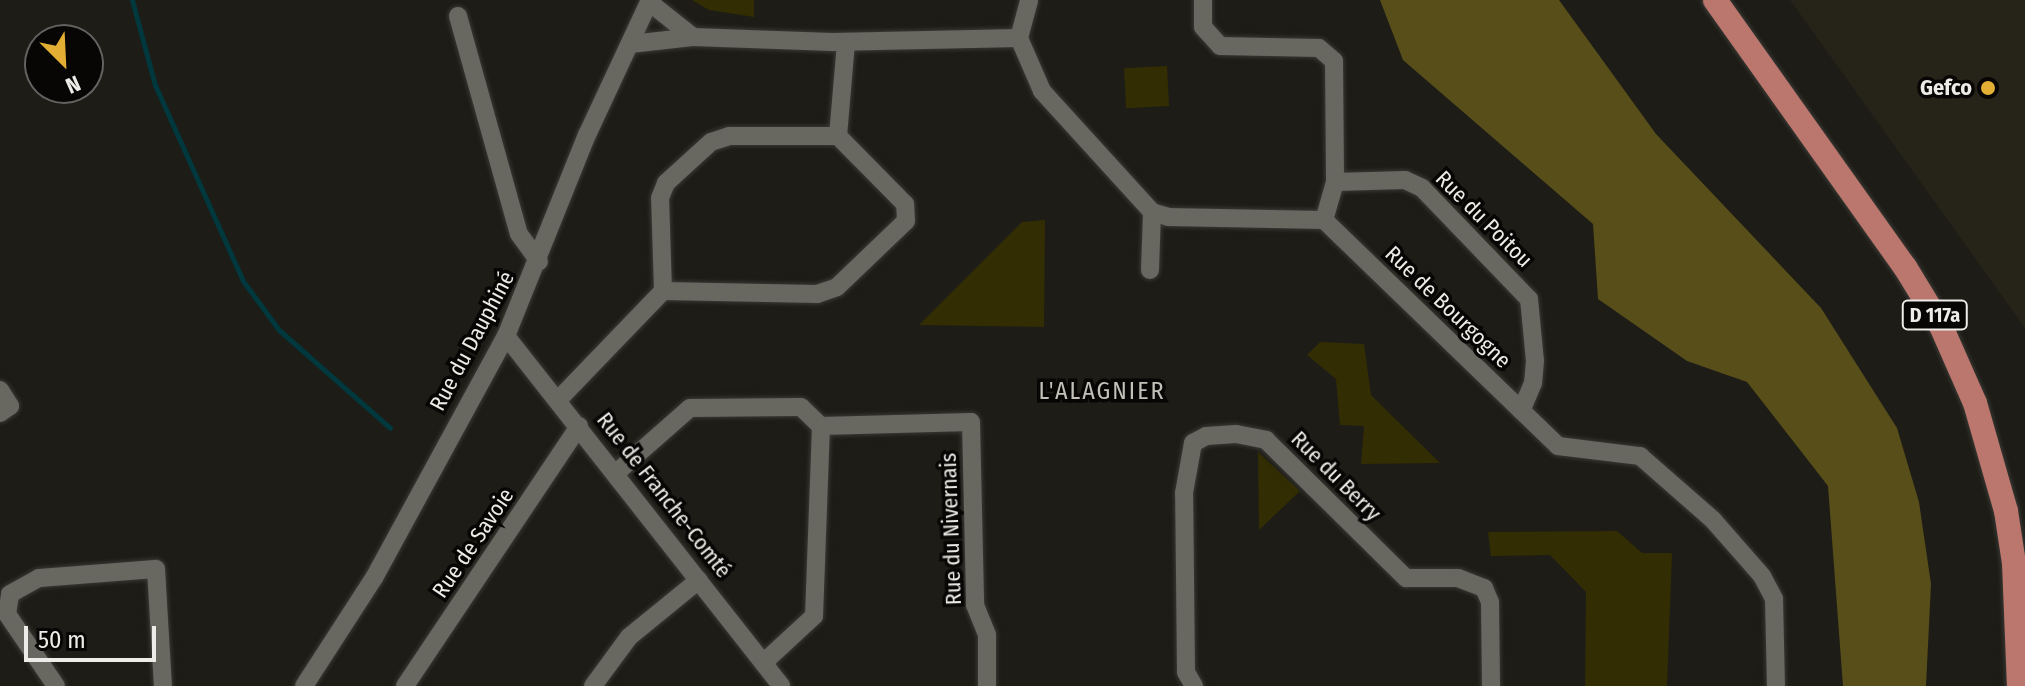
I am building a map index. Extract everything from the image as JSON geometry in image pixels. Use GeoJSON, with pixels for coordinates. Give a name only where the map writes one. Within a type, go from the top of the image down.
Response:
{"type":"FeatureCollection","features":[{"type":"Feature","properties":{"kind":"main road","name":"D 117a"},"geometry":{"type":"LineString","coordinates":[[1715,0],[1905,267],[1953,351],[1975,403],[2006,511],[2014,563],[2019,686]]}},
{"type":"Feature","properties":{"kind":"street"},"geometry":{"type":"LineString","coordinates":[[1029,0],[1019,38],[1042,91],[1152,212],[1168,217],[1324,220],[1335,182],[1334,61],[1319,48],[1220,46],[1203,27],[1203,0]]}},
{"type":"Feature","properties":{"kind":"street"},"geometry":{"type":"LineString","coordinates":[[649,1],[693,37]]}},
{"type":"Feature","properties":{"kind":"street","name":"Rue du Dauphiné"},"geometry":{"type":"LineString","coordinates":[[304,686],[374,578],[506,336],[539,262],[587,135],[649,1]]}},
{"type":"Feature","properties":{"kind":"street"},"geometry":{"type":"LineString","coordinates":[[458,16],[519,234],[539,262]]}},
{"type":"Feature","properties":{"kind":"street"},"geometry":{"type":"LineString","coordinates":[[630,44],[693,37],[846,42],[1019,38]]}},
{"type":"Feature","properties":{"kind":"street"},"geometry":{"type":"LineString","coordinates":[[838,136],[846,42]]}},
{"type":"Feature","properties":{"kind":"street"},"geometry":{"type":"LineString","coordinates":[[559,399],[663,291],[660,198],[666,183],[711,142],[729,136],[838,136],[905,204],[908,213],[906,221],[837,287],[817,294],[663,291]]}},
{"type":"Feature","properties":{"kind":"street","name":"Rue du Poitou"},"geometry":{"type":"LineString","coordinates":[[1335,182],[1405,180],[1422,188],[1529,299],[1535,361],[1521,411]]}},
{"type":"Feature","properties":{"kind":"street"},"geometry":{"type":"LineString","coordinates":[[1150,270],[1152,212]]}},
{"type":"Feature","properties":{"kind":"street","name":"Rue de Bourgogne"},"geometry":{"type":"LineString","coordinates":[[1324,220],[1558,446],[1640,456],[1713,520],[1762,576],[1774,599],[1776,686]]}},
{"type":"Feature","properties":{"kind":"street","name":"Rue de Franche-Comté"},"geometry":{"type":"LineString","coordinates":[[506,336],[559,399],[781,686]]}},
{"type":"Feature","properties":{"kind":"street"},"geometry":{"type":"LineString","coordinates":[[0,390],[10,406],[0,413]]}},
{"type":"Feature","properties":{"kind":"street"},"geometry":{"type":"LineString","coordinates":[[616,473],[690,408],[801,407],[821,426],[814,616],[763,663]]}},
{"type":"Feature","properties":{"kind":"street","name":"Rue du Nivernais"},"geometry":{"type":"LineString","coordinates":[[821,426],[971,422],[975,605],[987,635],[987,686]]}},
{"type":"Feature","properties":{"kind":"street","name":"Rue de Savoie"},"geometry":{"type":"LineString","coordinates":[[405,686],[579,426]]}},
{"type":"Feature","properties":{"kind":"street","name":"Rue du Berry"},"geometry":{"type":"LineString","coordinates":[[1194,686],[1186,672],[1184,493],[1193,443],[1206,436],[1236,434],[1266,440],[1406,578],[1458,578],[1484,588],[1490,602],[1491,686]]}},
{"type":"Feature","properties":{"kind":"street"},"geometry":{"type":"LineString","coordinates":[[56,686],[7,614],[10,594],[39,578],[156,569],[163,686]]}},
{"type":"Feature","properties":{"kind":"street"},"geometry":{"type":"LineString","coordinates":[[593,686],[629,637],[699,580]]}},
{"type":"Feature","properties":{"kind":"shaded area"},"geometry":{"type":"Polygon","coordinates":[[[692,0],[754,0],[754,17],[709,10],[692,0]]]}},
{"type":"Feature","properties":{"kind":"shaded area"},"geometry":{"type":"Polygon","coordinates":[[[1380,0],[1559,0],[1656,134],[1821,308],[1897,428],[1919,502],[1931,584],[1926,686],[1843,686],[1828,486],[1747,382],[1687,361],[1598,299],[1593,224],[1403,60],[1380,0]]]}},
{"type":"Feature","properties":{"kind":"shaded area"},"geometry":{"type":"Polygon","coordinates":[[[1790,0],[2025,0],[2025,328],[1790,0]]]}},
{"type":"Feature","properties":{"kind":"shaded area"},"geometry":{"type":"Polygon","coordinates":[[[1167,66],[1169,106],[1126,108],[1124,68],[1167,66]]]}},
{"type":"Feature","properties":{"kind":"shaded area"},"geometry":{"type":"Polygon","coordinates":[[[1045,220],[1044,327],[919,325],[1022,222],[1045,220]]]}},
{"type":"Feature","properties":{"kind":"shaded area"},"geometry":{"type":"Polygon","coordinates":[[[1320,342],[1364,344],[1371,395],[1440,463],[1361,464],[1364,426],[1340,425],[1336,379],[1307,355],[1320,342]]]}},
{"type":"Feature","properties":{"kind":"shaded area"},"geometry":{"type":"Polygon","coordinates":[[[1258,452],[1300,491],[1259,530],[1259,529],[1258,452]]]}},
{"type":"Feature","properties":{"kind":"shaded area"},"geometry":{"type":"Polygon","coordinates":[[[1617,531],[1642,553],[1672,553],[1667,686],[1585,686],[1586,592],[1550,555],[1491,556],[1488,532],[1617,531]]]}},
{"type":"Feature","properties":{"kind":"waterway"},"geometry":{"type":"LineString","coordinates":[[132,0],[155,85],[243,281],[279,330],[390,428]]}},
{"type":"Feature","properties":{"kind":"place","name":"Gefco"},"geometry":{"type":"Point","coordinates":[1988,88]}},
{"type":"Feature","properties":{"kind":"district","name":"L'ALAGNIER"},"geometry":{"type":"Point","coordinates":[1102,392]}}]}
